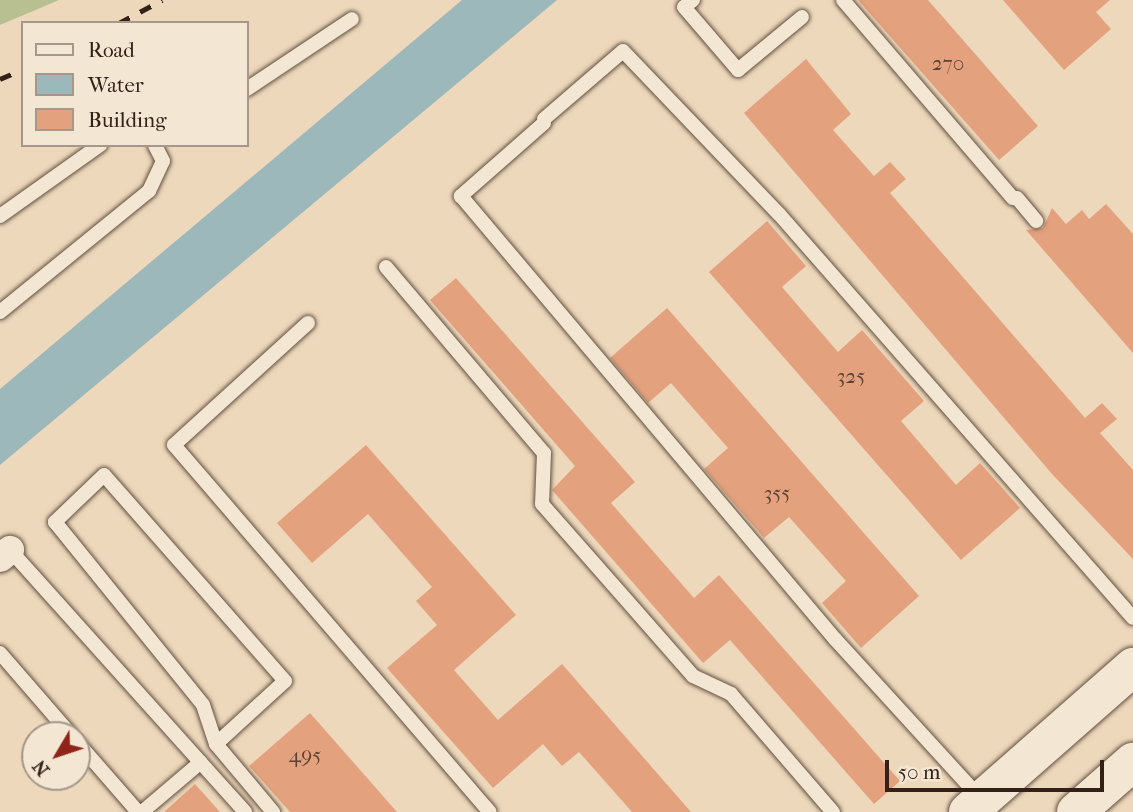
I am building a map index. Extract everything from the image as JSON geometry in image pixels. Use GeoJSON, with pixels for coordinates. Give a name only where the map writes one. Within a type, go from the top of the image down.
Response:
{"type":"FeatureCollection","features":[{"type":"Feature","properties":{"kind":"main road"},"geometry":{"type":"LineString","coordinates":[[975,806],[1133,667]]}},
{"type":"Feature","properties":{"kind":"main road"},"geometry":{"type":"LineString","coordinates":[[1076,812],[1133,762]]}},
{"type":"Feature","properties":{"kind":"lane"},"geometry":{"type":"LineString","coordinates":[[693,0],[684,7],[738,70],[802,17]]}},
{"type":"Feature","properties":{"kind":"lane"},"geometry":{"type":"LineString","coordinates":[[843,0],[1036,221]]}},
{"type":"Feature","properties":{"kind":"lane"},"geometry":{"type":"LineString","coordinates":[[248,88],[352,19]]}},
{"type":"Feature","properties":{"kind":"lane"},"geometry":{"type":"LineString","coordinates":[[975,806],[461,196],[623,51],[779,214],[1133,618]]}},
{"type":"Feature","properties":{"kind":"lane"},"geometry":{"type":"LineString","coordinates":[[0,216],[97,147]]}},
{"type":"Feature","properties":{"kind":"lane"},"geometry":{"type":"LineString","coordinates":[[0,312],[149,191],[163,161],[158,147]]}},
{"type":"Feature","properties":{"kind":"lane"},"geometry":{"type":"LineString","coordinates":[[386,267],[544,453],[542,504],[693,676],[731,694],[833,812]]}},
{"type":"Feature","properties":{"kind":"lane"},"geometry":{"type":"LineString","coordinates":[[308,323],[174,445],[490,812]]}},
{"type":"Feature","properties":{"kind":"lane"},"geometry":{"type":"LineString","coordinates":[[216,744],[285,681],[104,475],[55,522],[203,705],[216,744],[273,812]]}},
{"type":"Feature","properties":{"kind":"lane"},"geometry":{"type":"LineString","coordinates":[[5,554],[201,762],[244,812]]}},
{"type":"Feature","properties":{"kind":"lane"},"geometry":{"type":"LineString","coordinates":[[0,653],[59,721]]}},
{"type":"Feature","properties":{"kind":"lane"},"geometry":{"type":"LineString","coordinates":[[91,758],[140,812],[201,762]]}},
{"type":"Feature","properties":{"kind":"green space"},"geometry":{"type":"Polygon","coordinates":[[[0,0],[59,0],[0,25],[0,0]]]}},
{"type":"Feature","properties":{"kind":"water"},"geometry":{"type":"Polygon","coordinates":[[[462,0],[557,0],[0,465],[0,389],[462,0]]]}},
{"type":"Feature","properties":{"kind":"building"},"geometry":{"type":"Polygon","coordinates":[[[858,0],[928,0],[1038,126],[999,160],[858,0]]]}},
{"type":"Feature","properties":{"kind":"building"},"geometry":{"type":"Polygon","coordinates":[[[1003,0],[1110,0],[1096,12],[1111,29],[1064,70],[1003,0]]]}},
{"type":"Feature","properties":{"kind":"building"},"geometry":{"type":"Polygon","coordinates":[[[806,59],[851,114],[833,130],[874,176],[890,162],[906,179],[890,193],[1085,418],[1102,403],[1117,419],[1100,433],[1133,470],[1133,559],[1052,474],[744,113],[806,59]]]}},
{"type":"Feature","properties":{"kind":"building"},"geometry":{"type":"Polygon","coordinates":[[[1106,204],[1133,234],[1133,353],[1026,230],[1043,228],[1052,208],[1066,224],[1082,210],[1089,219],[1106,204]]]}},
{"type":"Feature","properties":{"kind":"building"},"geometry":{"type":"Polygon","coordinates":[[[767,221],[806,266],[782,287],[838,352],[862,330],[924,401],[901,421],[956,485],[980,463],[1020,508],[961,560],[709,272],[767,221]]]}},
{"type":"Feature","properties":{"kind":"building"},"geometry":{"type":"Polygon","coordinates":[[[456,278],[635,482],[611,503],[694,598],[719,575],[900,781],[874,804],[730,640],[703,663],[552,490],[575,466],[430,300],[456,278]]]}},
{"type":"Feature","properties":{"kind":"building"},"geometry":{"type":"Polygon","coordinates":[[[667,308],[919,596],[861,648],[822,603],[846,581],[789,517],[764,538],[704,469],[728,448],[671,383],[648,403],[610,358],[667,308]]]}},
{"type":"Feature","properties":{"kind":"building"},"geometry":{"type":"Polygon","coordinates":[[[366,445],[516,615],[454,670],[498,720],[562,664],[691,812],[632,812],[579,752],[562,766],[543,744],[493,788],[387,668],[437,625],[416,601],[432,587],[368,514],[312,563],[277,523],[366,445]]]}},
{"type":"Feature","properties":{"kind":"building"},"geometry":{"type":"Polygon","coordinates":[[[310,713],[397,812],[290,812],[249,766],[310,713]]]}},
{"type":"Feature","properties":{"kind":"building"},"geometry":{"type":"Polygon","coordinates":[[[195,784],[220,812],[164,812],[195,784]]]}},
{"type":"Feature","properties":{"kind":"railway"},"geometry":{"type":"LineString","coordinates":[[123,21],[162,0]]}},
{"type":"Feature","properties":{"kind":"railway"},"geometry":{"type":"LineString","coordinates":[[0,79],[21,70]]}}]}
